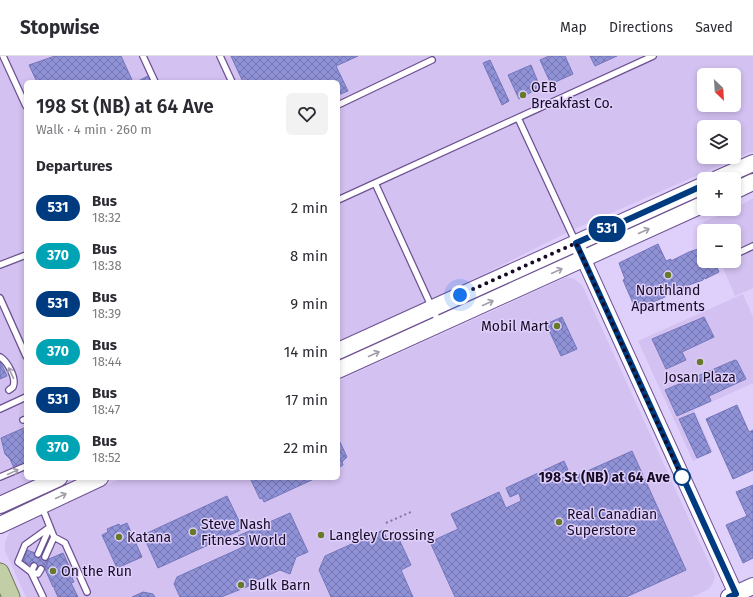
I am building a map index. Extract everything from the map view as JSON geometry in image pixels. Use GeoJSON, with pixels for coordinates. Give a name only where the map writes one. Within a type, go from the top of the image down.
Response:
{"type":"FeatureCollection","features":[{"type":"Feature","properties":{"kind":"main road"},"geometry":{"type":"LineString","coordinates":[[733,172],[753,163]]}},
{"type":"Feature","properties":{"kind":"main road"},"geometry":{"type":"LineString","coordinates":[[741,188],[753,182]]}},
{"type":"Feature","properties":{"kind":"main road"},"geometry":{"type":"LineString","coordinates":[[340,350],[697,188]]}},
{"type":"Feature","properties":{"kind":"main road"},"geometry":{"type":"LineString","coordinates":[[340,369],[697,207]]}},
{"type":"Feature","properties":{"kind":"main road"},"geometry":{"type":"LineString","coordinates":[[0,505],[55,480]]}},
{"type":"Feature","properties":{"kind":"main road"},"geometry":{"type":"LineString","coordinates":[[0,525],[96,480]]}},
{"type":"Feature","properties":{"kind":"main road"},"geometry":{"type":"LineString","coordinates":[[0,572],[11,597]]}},
{"type":"Feature","properties":{"kind":"main road"},"geometry":{"type":"LineString","coordinates":[[734,596],[753,586]]}},
{"type":"Feature","properties":{"kind":"street"},"geometry":{"type":"LineString","coordinates":[[576,243],[734,596]]}},
{"type":"Feature","properties":{"kind":"lane"},"geometry":{"type":"LineString","coordinates":[[3,56],[24,102]]}},
{"type":"Feature","properties":{"kind":"lane"},"geometry":{"type":"LineString","coordinates":[[143,56],[154,80]]}},
{"type":"Feature","properties":{"kind":"lane"},"geometry":{"type":"LineString","coordinates":[[220,56],[231,80]]}},
{"type":"Feature","properties":{"kind":"lane"},"geometry":{"type":"LineString","coordinates":[[340,199],[653,56]]}},
{"type":"Feature","properties":{"kind":"lane"},"geometry":{"type":"LineString","coordinates":[[340,104],[432,60]]}},
{"type":"Feature","properties":{"kind":"lane"},"geometry":{"type":"LineString","coordinates":[[518,118],[576,243]]}},
{"type":"Feature","properties":{"kind":"lane"},"geometry":{"type":"LineString","coordinates":[[374,183],[439,324]]}},
{"type":"Feature","properties":{"kind":"lane"},"geometry":{"type":"LineString","coordinates":[[741,252],[753,246]]}},
{"type":"Feature","properties":{"kind":"lane"},"geometry":{"type":"LineString","coordinates":[[0,265],[24,256]]}},
{"type":"Feature","properties":{"kind":"lane"},"geometry":{"type":"LineString","coordinates":[[0,298],[24,352]]}},
{"type":"Feature","properties":{"kind":"lane"},"geometry":{"type":"LineString","coordinates":[[0,357],[5,360],[15,380],[14,386],[9,390]]}},
{"type":"Feature","properties":{"kind":"lane"},"geometry":{"type":"LineString","coordinates":[[0,408],[24,398]]}},
{"type":"Feature","properties":{"kind":"lane"},"geometry":{"type":"LineString","coordinates":[[0,477],[24,467]]}},
{"type":"Feature","properties":{"kind":"lane"},"geometry":{"type":"LineString","coordinates":[[41,505],[54,537],[65,543],[87,592]]}},
{"type":"Feature","properties":{"kind":"lane"},"geometry":{"type":"LineString","coordinates":[[38,554],[50,527]]}},
{"type":"Feature","properties":{"kind":"lane"},"geometry":{"type":"LineString","coordinates":[[41,568],[38,574],[31,572],[18,562],[25,545],[50,527]]}},
{"type":"Feature","properties":{"kind":"lane"},"geometry":{"type":"LineString","coordinates":[[45,557],[54,537]]}},
{"type":"Feature","properties":{"kind":"lane"},"geometry":{"type":"LineString","coordinates":[[31,572],[34,566]]}},
{"type":"Feature","properties":{"kind":"lane"},"geometry":{"type":"LineString","coordinates":[[31,572],[43,597]]}},
{"type":"Feature","properties":{"kind":"path"},"geometry":{"type":"LineString","coordinates":[[386,523],[410,512]]}},
{"type":"Feature","properties":{"kind":"shaded area"},"geometry":{"type":"Polygon","coordinates":[[[0,56],[753,56],[753,151],[741,156],[741,120],[697,120],[697,164],[723,164],[705,172],[697,172],[697,175],[570,231],[450,291],[340,340],[340,80],[24,80],[24,480],[33,480],[0,495],[0,56]]]}},
{"type":"Feature","properties":{"kind":"shaded area"},"geometry":{"type":"Polygon","coordinates":[[[753,198],[753,288],[735,296],[723,268],[741,268],[741,224],[704,224],[703,222],[717,216],[741,216],[741,205],[753,198]]]}},
{"type":"Feature","properties":{"kind":"shaded area"},"geometry":{"type":"Polygon","coordinates":[[[567,277],[574,279],[582,285],[715,576],[713,583],[709,589],[692,597],[26,597],[5,551],[5,542],[9,533],[15,526],[118,480],[340,480],[340,380],[567,277]]]}},
{"type":"Feature","properties":{"kind":"shaded area","name":"Josan Plaza"},"geometry":{"type":"Polygon","coordinates":[[[743,294],[753,317],[753,383],[694,410],[713,452],[693,461],[638,341],[743,294]]]}},
{"type":"Feature","properties":{"kind":"building"},"geometry":{"type":"Polygon","coordinates":[[[55,56],[121,56],[132,80],[36,80],[29,65],[55,56]]]}},
{"type":"Feature","properties":{"kind":"building"},"geometry":{"type":"Polygon","coordinates":[[[231,56],[358,56],[336,66],[348,91],[340,94],[340,80],[242,80],[231,56]]]}},
{"type":"Feature","properties":{"kind":"building"},"geometry":{"type":"Polygon","coordinates":[[[549,56],[565,56],[573,74],[551,84],[540,60],[549,56]]]}},
{"type":"Feature","properties":{"kind":"building"},"geometry":{"type":"Polygon","coordinates":[[[590,56],[617,56],[595,66],[590,56]]]}},
{"type":"Feature","properties":{"kind":"building"},"geometry":{"type":"Polygon","coordinates":[[[490,60],[509,101],[502,105],[483,63],[490,60]]]}},
{"type":"Feature","properties":{"kind":"building"},"geometry":{"type":"Polygon","coordinates":[[[531,65],[540,87],[519,99],[508,75],[531,65]]]}},
{"type":"Feature","properties":{"kind":"building"},"geometry":{"type":"Polygon","coordinates":[[[148,76],[150,80],[140,80],[148,76]]]}},
{"type":"Feature","properties":{"kind":"building","name":"Northland Apartments"},"geometry":{"type":"Polygon","coordinates":[[[658,244],[666,261],[671,259],[671,261],[697,249],[697,268],[717,268],[719,272],[705,279],[704,277],[703,280],[683,287],[684,288],[672,294],[671,292],[665,295],[665,297],[636,310],[623,280],[625,279],[619,263],[658,244]]]}},
{"type":"Feature","properties":{"kind":"building"},"geometry":{"type":"Polygon","coordinates":[[[562,317],[577,349],[561,356],[546,324],[562,317]]]}},
{"type":"Feature","properties":{"kind":"building"},"geometry":{"type":"Polygon","coordinates":[[[704,317],[714,337],[682,352],[686,360],[666,369],[652,339],[704,317]]]}},
{"type":"Feature","properties":{"kind":"building","name":"Mobil Mart"},"geometry":{"type":"Polygon","coordinates":[[[560,321],[563,328],[554,332],[551,325],[560,321]]]}},
{"type":"Feature","properties":{"kind":"building"},"geometry":{"type":"Polygon","coordinates":[[[735,360],[737,361],[746,379],[709,396],[711,401],[677,416],[665,390],[735,360]]]}},
{"type":"Feature","properties":{"kind":"building"},"geometry":{"type":"Polygon","coordinates":[[[0,361],[7,376],[0,379],[0,361]]]}},
{"type":"Feature","properties":{"kind":"building"},"geometry":{"type":"Polygon","coordinates":[[[737,405],[749,432],[753,430],[753,470],[733,479],[706,419],[737,405]]]}},
{"type":"Feature","properties":{"kind":"building"},"geometry":{"type":"Polygon","coordinates":[[[694,413],[711,452],[697,458],[679,419],[694,413]]]}},
{"type":"Feature","properties":{"kind":"building"},"geometry":{"type":"Polygon","coordinates":[[[24,428],[24,464],[14,468],[10,459],[5,454],[1,438],[24,428]]]}},
{"type":"Feature","properties":{"kind":"building"},"geometry":{"type":"Polygon","coordinates":[[[340,442],[347,457],[342,462],[343,465],[340,467],[340,442]]]}},
{"type":"Feature","properties":{"kind":"building","name":"Real Canadian Superstore"},"geometry":{"type":"Polygon","coordinates":[[[632,451],[686,570],[626,597],[455,597],[430,542],[458,529],[451,514],[499,492],[506,508],[521,501],[519,493],[510,497],[506,488],[564,461],[568,470],[558,475],[563,482],[632,451]]]}},
{"type":"Feature","properties":{"kind":"building"},"geometry":{"type":"Polygon","coordinates":[[[569,475],[570,479],[563,482],[561,478],[569,475]]]}},
{"type":"Feature","properties":{"kind":"building"},"geometry":{"type":"Polygon","coordinates":[[[251,480],[312,480],[264,502],[262,498],[260,499],[251,480]]]}},
{"type":"Feature","properties":{"kind":"building"},"geometry":{"type":"Polygon","coordinates":[[[753,485],[753,558],[743,563],[726,525],[747,516],[736,492],[753,485]]]}},
{"type":"Feature","properties":{"kind":"building","name":"Steve Nash Fitness World"},"geometry":{"type":"Polygon","coordinates":[[[227,496],[243,529],[158,568],[143,535],[227,496]]]}},
{"type":"Feature","properties":{"kind":"building"},"geometry":{"type":"Polygon","coordinates":[[[290,513],[308,552],[296,557],[290,574],[280,570],[255,581],[254,584],[221,597],[180,597],[174,584],[177,577],[243,547],[238,536],[290,513]]]}},
{"type":"Feature","properties":{"kind":"building"},"geometry":{"type":"Polygon","coordinates":[[[127,523],[142,557],[117,568],[102,535],[108,532],[107,529],[119,524],[120,526],[127,523]]]}},
{"type":"Feature","properties":{"kind":"building"},"geometry":{"type":"Polygon","coordinates":[[[383,530],[388,541],[398,537],[411,565],[401,570],[413,597],[331,597],[319,570],[325,556],[383,530]]]}},
{"type":"Feature","properties":{"kind":"building"},"geometry":{"type":"Polygon","coordinates":[[[27,550],[49,558],[44,570],[23,562],[27,550]]]}},
{"type":"Feature","properties":{"kind":"building"},"geometry":{"type":"Polygon","coordinates":[[[63,553],[74,577],[72,578],[74,582],[71,583],[78,597],[58,597],[54,588],[56,586],[53,587],[45,569],[49,559],[63,553]]]}},
{"type":"Feature","properties":{"kind":"building"},"geometry":{"type":"Polygon","coordinates":[[[143,592],[153,594],[155,597],[132,597],[143,592]]]}},
{"type":"Feature","properties":{"kind":"bus line","name":"531"},"geometry":{"type":"LineString","coordinates":[[697,188],[576,243],[621,345],[736,594],[729,597]]}},
{"type":"Feature","properties":{"kind":"place","name":"OEB Breakfast Co."},"geometry":{"type":"Point","coordinates":[523,95]}},
{"type":"Feature","properties":{"kind":"place","name":"Northland Apartments"},"geometry":{"type":"Point","coordinates":[668,275]}},
{"type":"Feature","properties":{"kind":"place","name":"Mobil Mart"},"geometry":{"type":"Point","coordinates":[557,326]}},
{"type":"Feature","properties":{"kind":"place","name":"Josan Plaza"},"geometry":{"type":"Point","coordinates":[700,362]}},
{"type":"Feature","properties":{"kind":"place","name":"198 St (NB) at 64 Ave"},"geometry":{"type":"Point","coordinates":[682,477]}},
{"type":"Feature","properties":{"kind":"place","name":"Real Canadian Superstore"},"geometry":{"type":"Point","coordinates":[559,522]}},
{"type":"Feature","properties":{"kind":"place","name":"Steve Nash Fitness World"},"geometry":{"type":"Point","coordinates":[193,532]}},
{"type":"Feature","properties":{"kind":"place","name":"Langley Crossing"},"geometry":{"type":"Point","coordinates":[321,535]}},
{"type":"Feature","properties":{"kind":"place","name":"Katana"},"geometry":{"type":"Point","coordinates":[119,537]}},
{"type":"Feature","properties":{"kind":"place","name":"On the Run"},"geometry":{"type":"Point","coordinates":[53,571]}},
{"type":"Feature","properties":{"kind":"place","name":"Bulk Barn"},"geometry":{"type":"Point","coordinates":[241,585]}},
{"type":"Feature","properties":{"kind":"route"},"geometry":{"type":"LineString","coordinates":[[460,295],[576,243],[683,480],[682,477]]}}]}
